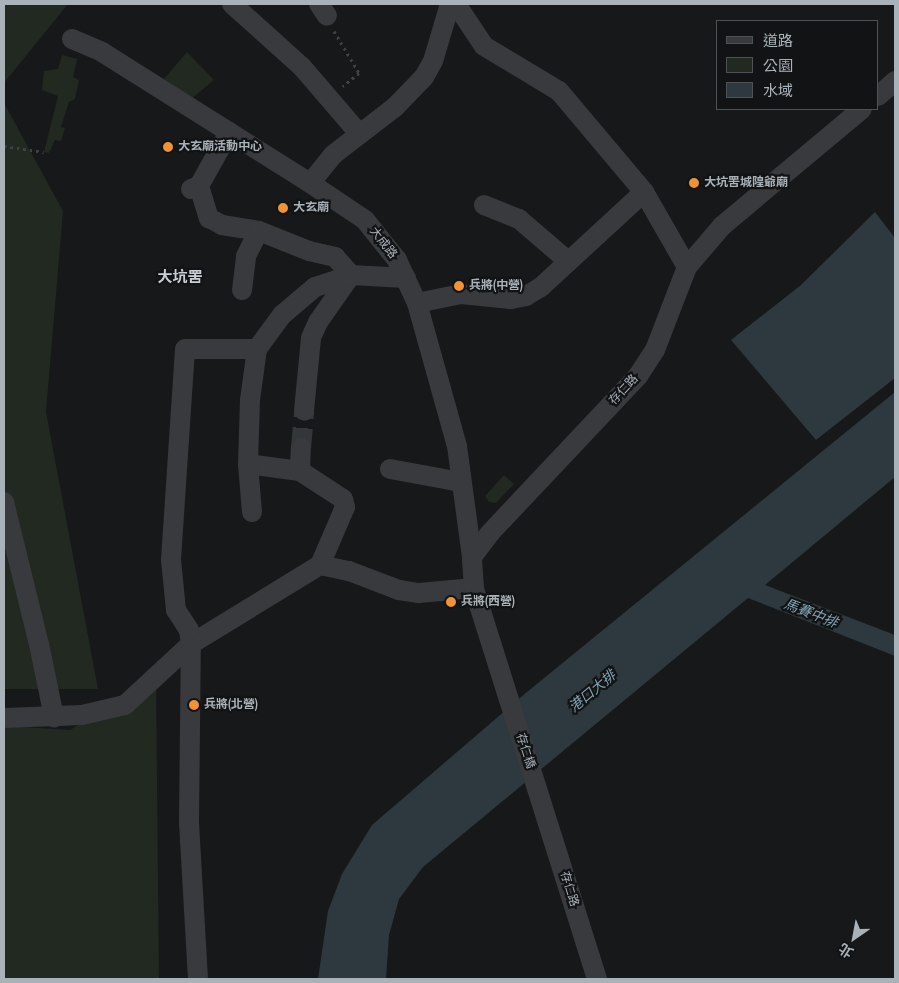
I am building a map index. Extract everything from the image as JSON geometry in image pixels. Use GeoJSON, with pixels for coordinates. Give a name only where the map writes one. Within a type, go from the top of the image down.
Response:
{"type":"FeatureCollection","features":[{"type":"Feature","properties":{"kind":"street"},"geometry":{"type":"LineString","coordinates":[[232,4],[302,66],[358,132]]}},
{"type":"Feature","properties":{"kind":"street"},"geometry":{"type":"LineString","coordinates":[[310,184],[334,154],[358,132],[395,107],[424,77],[433,61],[450,4]]}},
{"type":"Feature","properties":{"kind":"street"},"geometry":{"type":"LineString","coordinates":[[456,4],[484,46],[559,91],[644,192],[687,268]]}},
{"type":"Feature","properties":{"kind":"street","name":"大成路"},"geometry":{"type":"LineString","coordinates":[[72,39],[102,52],[365,220],[388,248],[406,278],[417,303],[457,446],[460,482],[472,557]]}},
{"type":"Feature","properties":{"kind":"street"},"geometry":{"type":"LineString","coordinates":[[879,95],[895,81]]}},
{"type":"Feature","properties":{"kind":"street","name":"存仁路"},"geometry":{"type":"LineString","coordinates":[[472,557],[490,533],[638,376],[659,341],[687,268],[722,226],[861,110]]}},
{"type":"Feature","properties":{"kind":"street"},"geometry":{"type":"LineString","coordinates":[[230,132],[195,188],[209,218],[222,225],[259,230],[309,251],[335,257],[351,275]]}},
{"type":"Feature","properties":{"kind":"street"},"geometry":{"type":"LineString","coordinates":[[417,303],[461,294],[511,299],[526,296],[541,287],[644,192]]}},
{"type":"Feature","properties":{"kind":"street"},"geometry":{"type":"LineString","coordinates":[[484,204],[519,219],[568,261]]}},
{"type":"Feature","properties":{"kind":"street"},"geometry":{"type":"LineString","coordinates":[[242,290],[246,256],[259,230]]}},
{"type":"Feature","properties":{"kind":"street"},"geometry":{"type":"LineString","coordinates":[[252,512],[248,464],[250,400],[258,349],[282,315],[315,287],[351,275],[406,278]]}},
{"type":"Feature","properties":{"kind":"street"},"geometry":{"type":"LineString","coordinates":[[304,411],[311,338],[322,316],[351,275]]}},
{"type":"Feature","properties":{"kind":"street"},"geometry":{"type":"LineString","coordinates":[[198,979],[189,822],[191,644],[189,630],[176,610],[171,560],[185,349],[258,349]]}},
{"type":"Feature","properties":{"kind":"street"},"geometry":{"type":"LineString","coordinates":[[300,471],[301,448]]}},
{"type":"Feature","properties":{"kind":"street"},"geometry":{"type":"LineString","coordinates":[[4,718],[82,715],[125,705],[191,644],[320,566],[345,507],[344,499],[300,471],[248,464]]}},
{"type":"Feature","properties":{"kind":"street"},"geometry":{"type":"LineString","coordinates":[[390,469],[460,482]]}},
{"type":"Feature","properties":{"kind":"street"},"geometry":{"type":"LineString","coordinates":[[4,502],[40,644],[54,717]]}},
{"type":"Feature","properties":{"kind":"street"},"geometry":{"type":"LineString","coordinates":[[320,566],[349,572],[400,590],[419,593],[474,588],[472,557]]}},
{"type":"Feature","properties":{"kind":"street","name":"存仁橋"},"geometry":{"type":"LineString","coordinates":[[474,588],[542,800]]}},
{"type":"Feature","properties":{"kind":"street","name":"存仁路"},"geometry":{"type":"LineString","coordinates":[[542,800],[596,979]]}},
{"type":"Feature","properties":{"kind":"path"},"geometry":{"type":"LineString","coordinates":[[323,10],[342,49],[359,73],[329,97]]}},
{"type":"Feature","properties":{"kind":"path"},"geometry":{"type":"LineString","coordinates":[[4,146],[44,152]]}},
{"type":"Feature","properties":{"kind":"green space"},"geometry":{"type":"Polygon","coordinates":[[[4,4],[68,4],[4,83],[4,4]]]}},
{"type":"Feature","properties":{"kind":"green space"},"geometry":{"type":"Polygon","coordinates":[[[187,52],[214,80],[191,99],[164,79],[187,52]]]}},
{"type":"Feature","properties":{"kind":"green space"},"geometry":{"type":"Polygon","coordinates":[[[62,55],[77,59],[73,77],[79,80],[75,99],[69,102],[61,127],[65,128],[61,141],[55,140],[49,153],[44,152],[58,96],[42,90],[44,71],[58,69],[62,55]]]}},
{"type":"Feature","properties":{"kind":"green space"},"geometry":{"type":"Polygon","coordinates":[[[4,103],[63,211],[46,412],[98,689],[4,689],[4,103]]]}},
{"type":"Feature","properties":{"kind":"green space"},"geometry":{"type":"Polygon","coordinates":[[[504,475],[514,484],[496,503],[489,502],[485,496],[504,475]]]}},
{"type":"Feature","properties":{"kind":"green space"},"geometry":{"type":"Polygon","coordinates":[[[156,678],[159,979],[4,979],[4,726],[70,730],[156,678]]]}},
{"type":"Feature","properties":{"kind":"water"},"geometry":{"type":"Polygon","coordinates":[[[875,212],[895,238],[895,378],[816,440],[731,340],[801,285],[875,212]]]}},
{"type":"Feature","properties":{"kind":"water"},"geometry":{"type":"Polygon","coordinates":[[[895,392],[895,477],[765,585],[895,635],[895,656],[748,598],[423,867],[399,899],[389,935],[386,979],[318,979],[328,911],[342,874],[372,825],[527,692],[895,392]]]}},
{"type":"Feature","properties":{"kind":"tunnel"},"geometry":{"type":"LineString","coordinates":[[301,448],[304,411]]}},
{"type":"Feature","properties":{"kind":"place","name":"大玄廟活動中心"},"geometry":{"type":"Point","coordinates":[168,147]}},
{"type":"Feature","properties":{"kind":"place","name":"大坑罟城隍爺廟"},"geometry":{"type":"Point","coordinates":[694,183]}},
{"type":"Feature","properties":{"kind":"place","name":"大玄廟"},"geometry":{"type":"Point","coordinates":[283,208]}},
{"type":"Feature","properties":{"kind":"place","name":"兵將(中營)"},"geometry":{"type":"Point","coordinates":[459,286]}},
{"type":"Feature","properties":{"kind":"place","name":"兵將(西營)"},"geometry":{"type":"Point","coordinates":[451,602]}},
{"type":"Feature","properties":{"kind":"place","name":"兵將(北營)"},"geometry":{"type":"Point","coordinates":[194,705]}},
{"type":"Feature","properties":{"kind":"district","name":"大坑罟"},"geometry":{"type":"Point","coordinates":[180,277]}},
{"type":"Feature","properties":{"kind":"water label","name":"馬賽中排"},"geometry":{"type":"Point","coordinates":[811,613]}},
{"type":"Feature","properties":{"kind":"water label","name":"港口大排"},"geometry":{"type":"Point","coordinates":[592,691]}}]}
